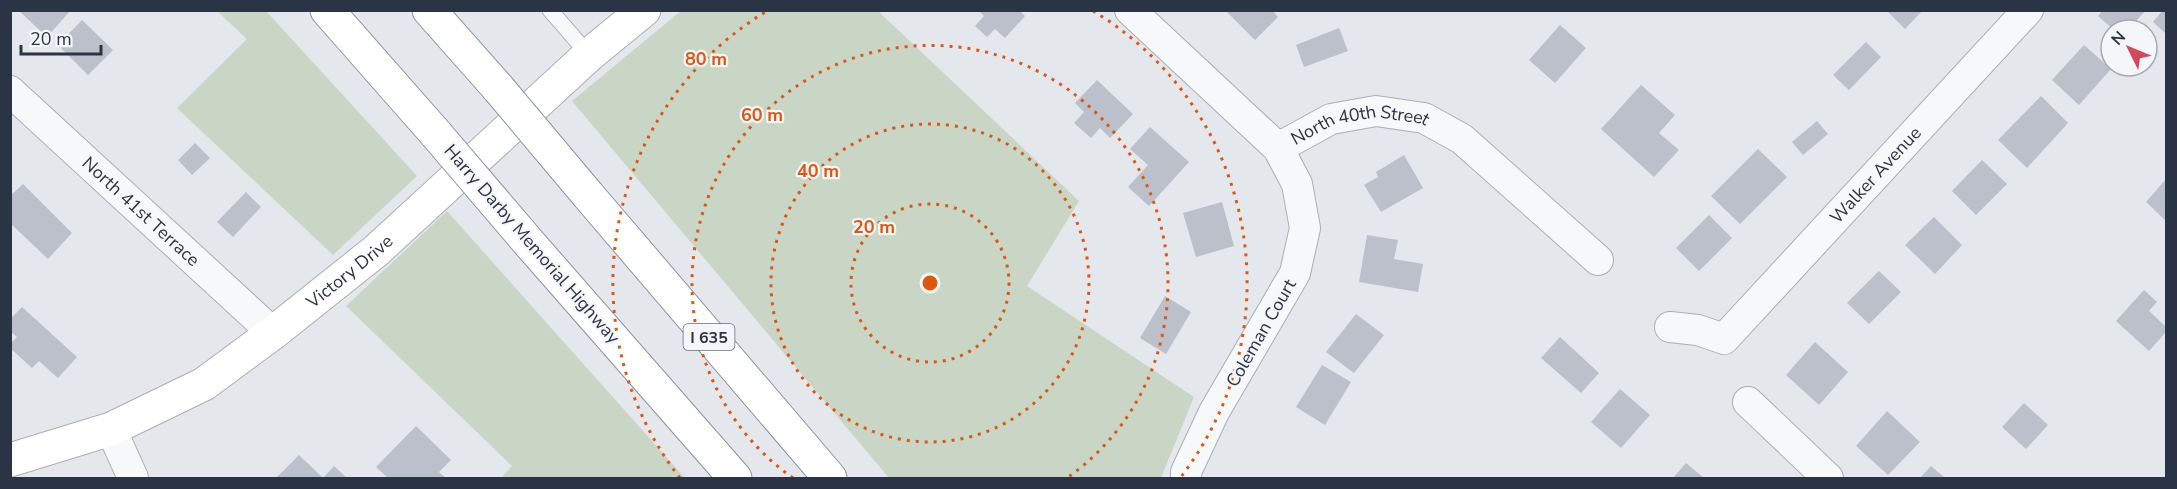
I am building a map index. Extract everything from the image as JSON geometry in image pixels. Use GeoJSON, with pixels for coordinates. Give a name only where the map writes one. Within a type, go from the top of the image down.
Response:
{"type":"FeatureCollection","features":[{"type":"Feature","properties":{"kind":"main road","name":"Harry Darby Memorial Highway"},"geometry":{"type":"LineString","coordinates":[[327,10],[735,478]]}},
{"type":"Feature","properties":{"kind":"main road","name":"I 635"},"geometry":{"type":"LineString","coordinates":[[429,10],[500,89],[830,478]]}},
{"type":"Feature","properties":{"kind":"main road","name":"Victory Drive"},"geometry":{"type":"LineString","coordinates":[[10,460],[111,429],[204,384],[273,333],[377,250],[589,55],[644,10]]}},
{"type":"Feature","properties":{"kind":"street","name":"North 40th Street"},"geometry":{"type":"LineString","coordinates":[[1130,10],[1278,148],[1331,118],[1376,111],[1424,118],[1462,139],[1598,260]]}},
{"type":"Feature","properties":{"kind":"street","name":"Walker Avenue"},"geometry":{"type":"LineString","coordinates":[[1670,327],[1698,330],[1724,339],[2028,10]]}},
{"type":"Feature","properties":{"kind":"street","name":"North 41st Terrace"},"geometry":{"type":"LineString","coordinates":[[10,91],[273,333]]}},
{"type":"Feature","properties":{"kind":"street","name":"Coleman Court"},"geometry":{"type":"LineString","coordinates":[[1186,478],[1186,472],[1215,412],[1295,273],[1305,228],[1297,184],[1278,148]]}},
{"type":"Feature","properties":{"kind":"street"},"geometry":{"type":"LineString","coordinates":[[1748,402],[1828,478]]}},
{"type":"Feature","properties":{"kind":"street"},"geometry":{"type":"LineString","coordinates":[[111,429],[133,478]]}},
{"type":"Feature","properties":{"kind":"lane"},"geometry":{"type":"LineString","coordinates":[[550,10],[589,55]]}},
{"type":"Feature","properties":{"kind":"green space"},"geometry":{"type":"Polygon","coordinates":[[[682,10],[878,11],[1079,201],[1027,286],[1194,397],[1161,478],[889,478],[572,101],[682,10]]]}},
{"type":"Feature","properties":{"kind":"green space"},"geometry":{"type":"Polygon","coordinates":[[[217,11],[266,11],[417,176],[333,255],[177,108],[247,39],[217,11]]]}},
{"type":"Feature","properties":{"kind":"green space"},"geometry":{"type":"Polygon","coordinates":[[[447,211],[685,478],[501,478],[512,466],[346,306],[447,211]]]}},
{"type":"Feature","properties":{"kind":"building"},"geometry":{"type":"Polygon","coordinates":[[[18,10],[71,10],[47,37],[18,10]]]}},
{"type":"Feature","properties":{"kind":"building"},"geometry":{"type":"Polygon","coordinates":[[[978,10],[1019,10],[1025,16],[1005,38],[995,29],[987,37],[975,26],[984,16],[978,10]]]}},
{"type":"Feature","properties":{"kind":"building"},"geometry":{"type":"Polygon","coordinates":[[[1225,10],[1272,10],[1278,17],[1255,40],[1225,10]]]}},
{"type":"Feature","properties":{"kind":"building"},"geometry":{"type":"Polygon","coordinates":[[[1886,10],[1923,10],[1905,29],[1886,10]]]}},
{"type":"Feature","properties":{"kind":"building"},"geometry":{"type":"Polygon","coordinates":[[[2103,10],[2146,10],[2139,18],[2100,18],[2098,16],[2103,10]]]}},
{"type":"Feature","properties":{"kind":"building"},"geometry":{"type":"Polygon","coordinates":[[[2163,10],[2166,10],[2166,34],[2159,28],[2159,18],[2156,18],[2163,10]]]}},
{"type":"Feature","properties":{"kind":"building"},"geometry":{"type":"Polygon","coordinates":[[[82,20],[113,50],[88,75],[58,45],[82,20]]]}},
{"type":"Feature","properties":{"kind":"building"},"geometry":{"type":"Polygon","coordinates":[[[1560,25],[1586,48],[1555,83],[1529,60],[1560,25]]]}},
{"type":"Feature","properties":{"kind":"building"},"geometry":{"type":"Polygon","coordinates":[[[1339,28],[1348,51],[1304,67],[1296,45],[1339,28]]]}},
{"type":"Feature","properties":{"kind":"building"},"geometry":{"type":"Polygon","coordinates":[[[1866,42],[1881,57],[1849,90],[1833,75],[1866,42]]]}},
{"type":"Feature","properties":{"kind":"building"},"geometry":{"type":"Polygon","coordinates":[[[2084,45],[2099,58],[2099,78],[2103,78],[2079,105],[2052,80],[2084,45]]]}},
{"type":"Feature","properties":{"kind":"building"},"geometry":{"type":"Polygon","coordinates":[[[1097,80],[1133,114],[1110,138],[1100,128],[1091,138],[1074,123],[1084,112],[1075,103],[1097,80]]]}},
{"type":"Feature","properties":{"kind":"building"},"geometry":{"type":"Polygon","coordinates":[[[1641,85],[1675,115],[1659,133],[1679,150],[1654,177],[1601,129],[1641,85]]]}},
{"type":"Feature","properties":{"kind":"building"},"geometry":{"type":"Polygon","coordinates":[[[2041,96],[2068,123],[2027,168],[1998,140],[2041,96]]]}},
{"type":"Feature","properties":{"kind":"building"},"geometry":{"type":"Polygon","coordinates":[[[1817,121],[1828,134],[1803,155],[1792,142],[1817,121]]]}},
{"type":"Feature","properties":{"kind":"building"},"geometry":{"type":"Polygon","coordinates":[[[1150,127],[1189,162],[1149,206],[1128,187],[1148,165],[1130,149],[1150,127]]]}},
{"type":"Feature","properties":{"kind":"building"},"geometry":{"type":"Polygon","coordinates":[[[195,143],[210,158],[192,175],[178,160],[195,143]]]}},
{"type":"Feature","properties":{"kind":"building"},"geometry":{"type":"Polygon","coordinates":[[[1758,149],[1787,177],[1740,224],[1711,196],[1758,149]]]}},
{"type":"Feature","properties":{"kind":"building"},"geometry":{"type":"Polygon","coordinates":[[[1404,155],[1423,188],[1381,212],[1364,185],[1378,177],[1376,172],[1404,155]]]}},
{"type":"Feature","properties":{"kind":"building"},"geometry":{"type":"Polygon","coordinates":[[[1982,160],[2007,184],[1976,215],[1952,191],[1982,160]]]}},
{"type":"Feature","properties":{"kind":"building"},"geometry":{"type":"Polygon","coordinates":[[[2166,179],[2166,221],[2146,202],[2166,179]]]}},
{"type":"Feature","properties":{"kind":"building"},"geometry":{"type":"Polygon","coordinates":[[[23,184],[72,233],[48,259],[10,223],[10,196],[23,184]]]}},
{"type":"Feature","properties":{"kind":"building"},"geometry":{"type":"Polygon","coordinates":[[[246,192],[261,207],[233,237],[217,222],[246,192]]]}},
{"type":"Feature","properties":{"kind":"building"},"geometry":{"type":"Polygon","coordinates":[[[1222,202],[1234,246],[1196,257],[1183,213],[1222,202]]]}},
{"type":"Feature","properties":{"kind":"building"},"geometry":{"type":"Polygon","coordinates":[[[1709,215],[1732,238],[1699,271],[1676,248],[1709,215]]]}},
{"type":"Feature","properties":{"kind":"building"},"geometry":{"type":"Polygon","coordinates":[[[1934,217],[1962,245],[1935,274],[1905,245],[1934,217]]]}},
{"type":"Feature","properties":{"kind":"building"},"geometry":{"type":"Polygon","coordinates":[[[1367,235],[1398,240],[1394,259],[1423,264],[1418,292],[1359,282],[1367,235]]]}},
{"type":"Feature","properties":{"kind":"building"},"geometry":{"type":"Polygon","coordinates":[[[1879,271],[1901,292],[1869,324],[1847,303],[1879,271]]]}},
{"type":"Feature","properties":{"kind":"building"},"geometry":{"type":"Polygon","coordinates":[[[2144,290],[2157,302],[2149,311],[2166,327],[2166,332],[2149,351],[2116,321],[2144,290]]]}},
{"type":"Feature","properties":{"kind":"building"},"geometry":{"type":"Polygon","coordinates":[[[1165,296],[1191,312],[1166,354],[1140,338],[1165,296]]]}},
{"type":"Feature","properties":{"kind":"building"},"geometry":{"type":"Polygon","coordinates":[[[22,307],[77,357],[58,378],[39,361],[32,368],[10,348],[10,344],[17,337],[10,331],[10,319],[22,307]]]}},
{"type":"Feature","properties":{"kind":"building"},"geometry":{"type":"Polygon","coordinates":[[[1356,314],[1384,335],[1354,373],[1326,352],[1356,314]]]}},
{"type":"Feature","properties":{"kind":"building"},"geometry":{"type":"Polygon","coordinates":[[[1560,337],[1599,373],[1581,393],[1541,358],[1560,337]]]}},
{"type":"Feature","properties":{"kind":"building"},"geometry":{"type":"Polygon","coordinates":[[[1815,342],[1848,372],[1819,405],[1786,375],[1815,342]]]}},
{"type":"Feature","properties":{"kind":"building"},"geometry":{"type":"Polygon","coordinates":[[[1322,365],[1351,382],[1325,425],[1296,407],[1322,365]]]}},
{"type":"Feature","properties":{"kind":"building"},"geometry":{"type":"Polygon","coordinates":[[[1620,389],[1650,415],[1621,448],[1591,422],[1620,389]]]}},
{"type":"Feature","properties":{"kind":"building"},"geometry":{"type":"Polygon","coordinates":[[[2024,403],[2048,425],[2026,449],[2002,427],[2024,403]]]}},
{"type":"Feature","properties":{"kind":"building"},"geometry":{"type":"Polygon","coordinates":[[[1887,411],[1920,442],[1888,475],[1856,446],[1887,411]]]}},
{"type":"Feature","properties":{"kind":"building"},"geometry":{"type":"Polygon","coordinates":[[[416,426],[451,460],[439,472],[446,478],[388,478],[376,467],[416,426]]]}},
{"type":"Feature","properties":{"kind":"building"},"geometry":{"type":"Polygon","coordinates":[[[299,455],[323,478],[276,478],[299,455]]]}},
{"type":"Feature","properties":{"kind":"building"},"geometry":{"type":"Polygon","coordinates":[[[1686,463],[1704,478],[1673,478],[1686,463]]]}},
{"type":"Feature","properties":{"kind":"building"},"geometry":{"type":"Polygon","coordinates":[[[334,466],[347,478],[323,478],[334,466]]]}},
{"type":"Feature","properties":{"kind":"building"},"geometry":{"type":"Polygon","coordinates":[[[1931,466],[1945,478],[1920,478],[1931,466]]]}}]}
